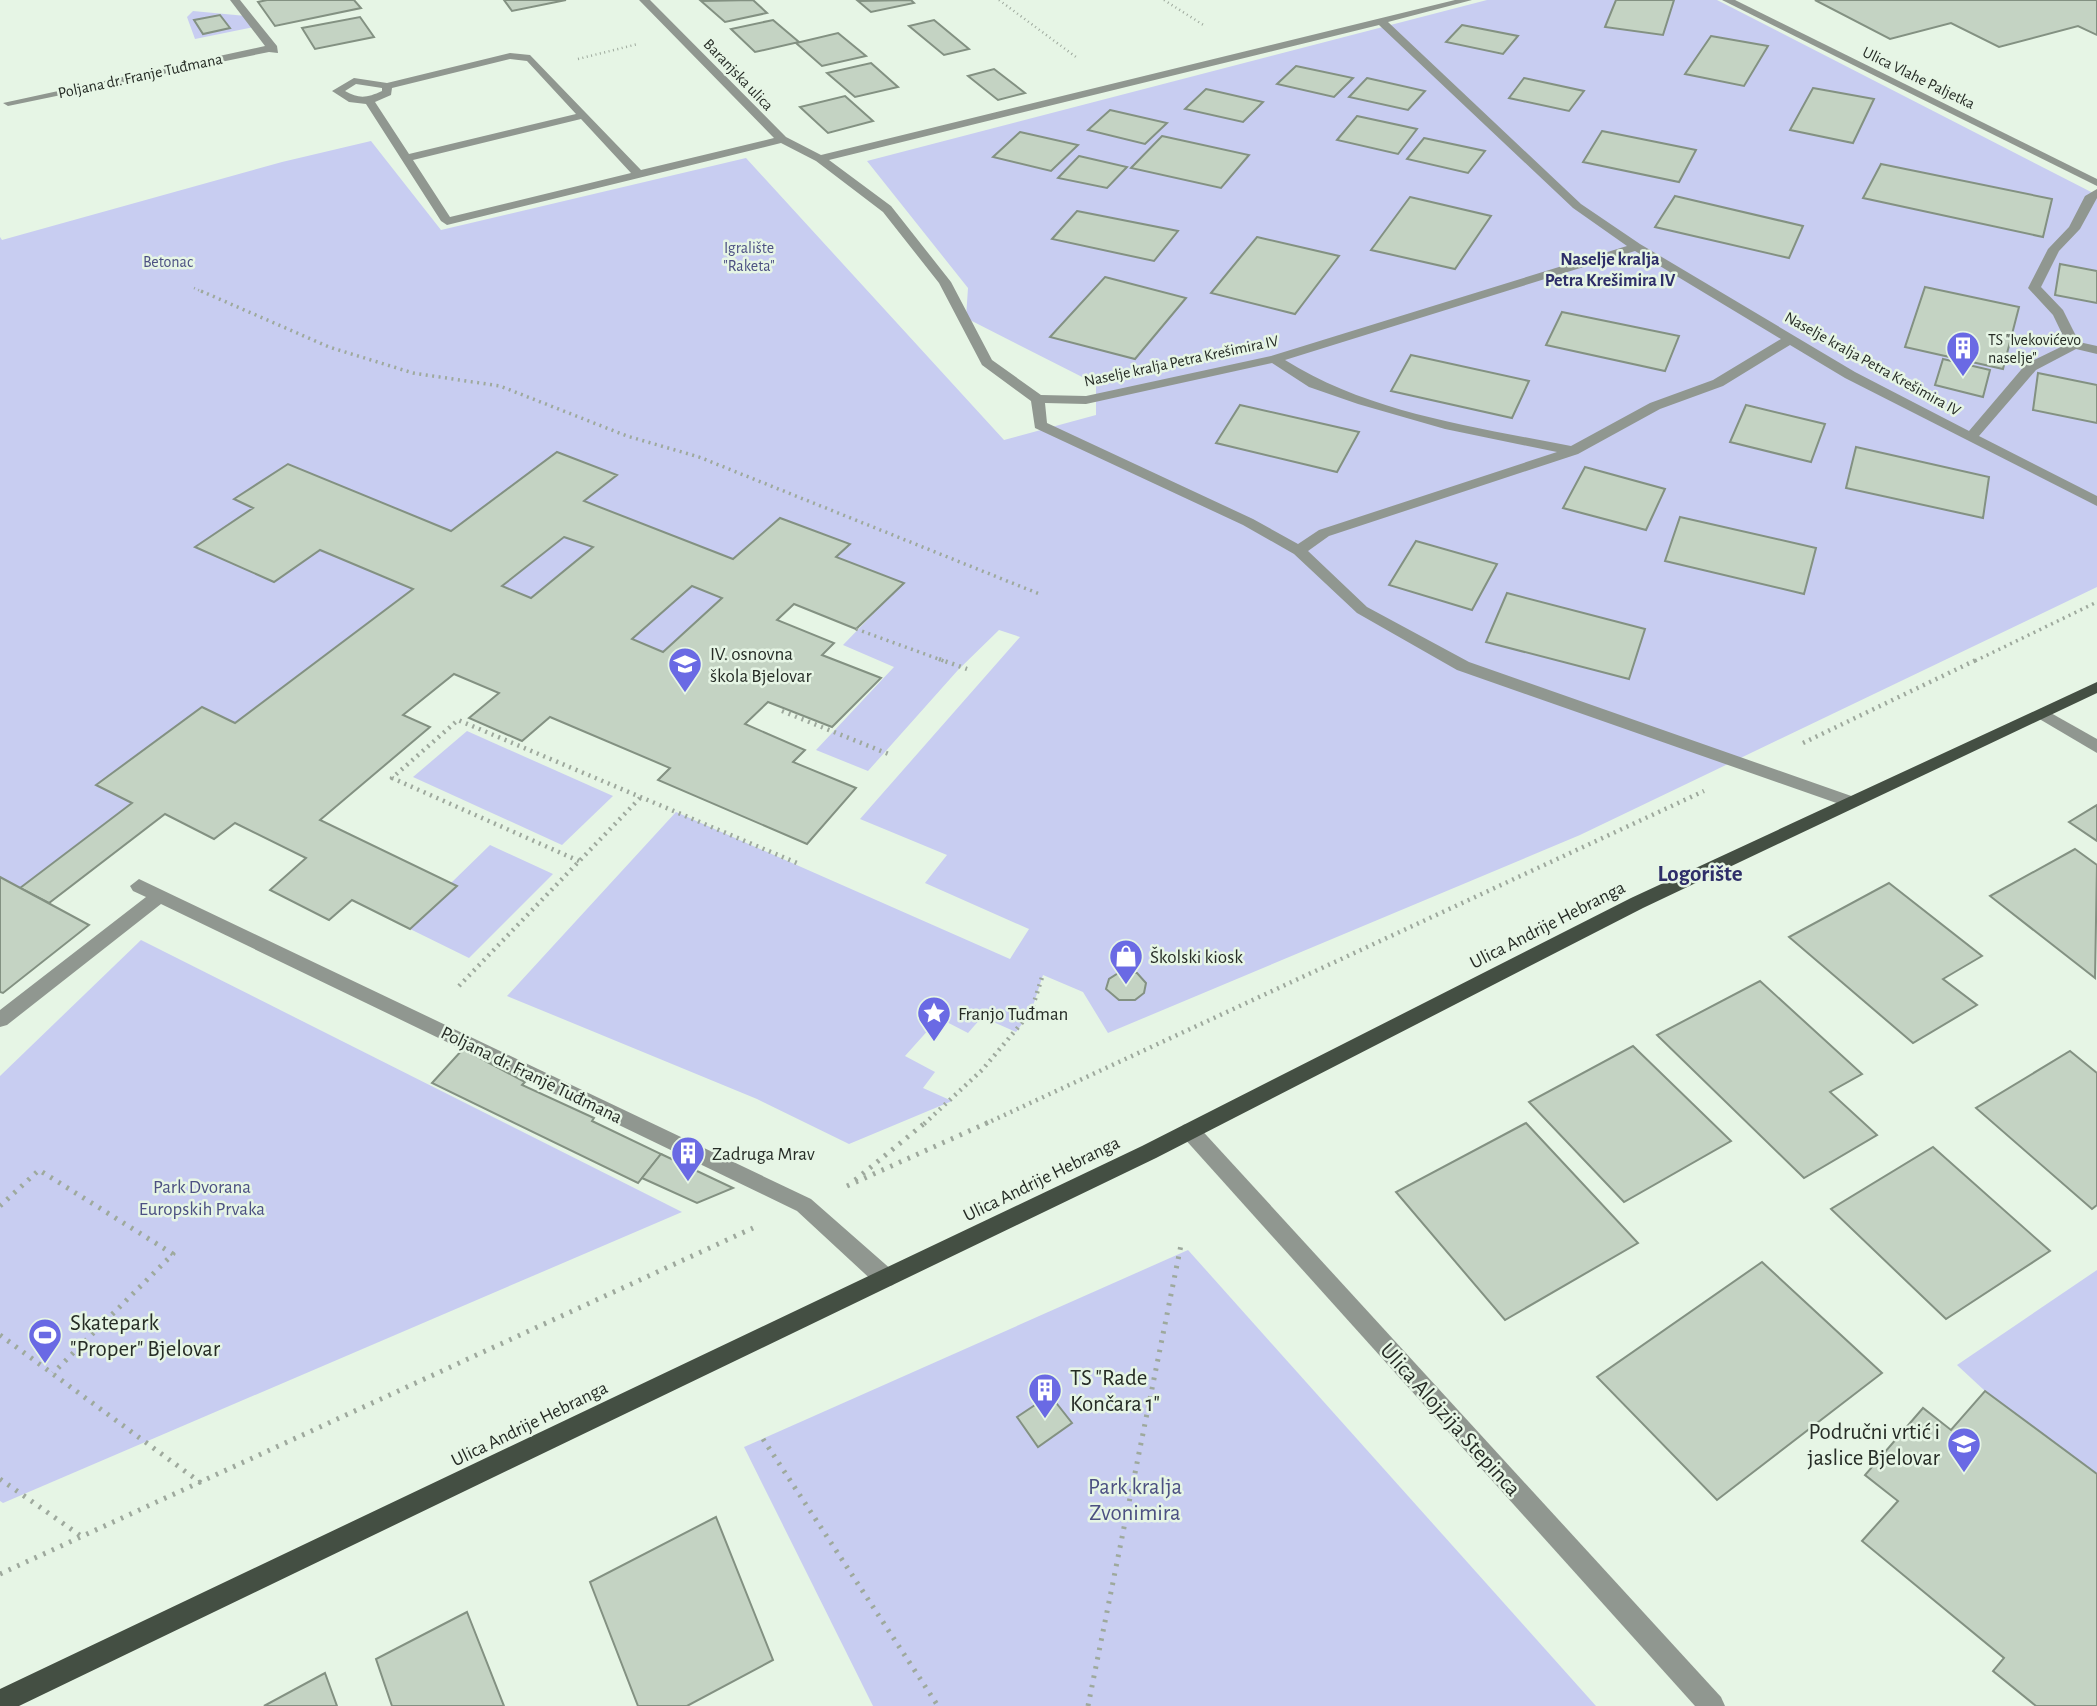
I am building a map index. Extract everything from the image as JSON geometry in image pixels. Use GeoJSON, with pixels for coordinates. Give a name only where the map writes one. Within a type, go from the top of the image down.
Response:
{"type":"FeatureCollection","features":[{"type":"Feature","properties":{"kind":"main road","name":"Ulica Andrije Hebranga"},"geometry":{"type":"LineString","coordinates":[[0,1702],[1190,1131],[1637,903],[2097,687]]}},
{"type":"Feature","properties":{"kind":"street","name":"Poljana dr. Franje Tuđmana"},"geometry":{"type":"LineString","coordinates":[[8,103],[273,50],[235,0]]}},
{"type":"Feature","properties":{"kind":"street","name":"Baranjska ulica"},"geometry":{"type":"LineString","coordinates":[[643,0],[782,139],[820,159]]}},
{"type":"Feature","properties":{"kind":"street"},"geometry":{"type":"LineString","coordinates":[[1426,0],[1439,7]]}},
{"type":"Feature","properties":{"kind":"street"},"geometry":{"type":"LineString","coordinates":[[820,159],[1467,0]]}},
{"type":"Feature","properties":{"kind":"street","name":"Ulica Vlahe Paljetka"},"geometry":{"type":"LineString","coordinates":[[1727,0],[2097,183]]}},
{"type":"Feature","properties":{"kind":"street","name":"Naselje kralja Petra Krešimira IV"},"geometry":{"type":"LineString","coordinates":[[1382,22],[1577,206],[1636,247],[1850,375],[2097,502]]}},
{"type":"Feature","properties":{"kind":"street"},"geometry":{"type":"LineString","coordinates":[[387,86],[387,93],[369,101],[353,100],[337,91],[355,81],[387,86],[510,56],[530,58],[640,176]]}},
{"type":"Feature","properties":{"kind":"street"},"geometry":{"type":"LineString","coordinates":[[369,101],[447,221],[640,176],[782,139]]}},
{"type":"Feature","properties":{"kind":"street"},"geometry":{"type":"LineString","coordinates":[[406,158],[584,115]]}},
{"type":"Feature","properties":{"kind":"street"},"geometry":{"type":"LineString","coordinates":[[820,159],[887,209],[945,282],[987,362],[1038,399],[1040,425],[1248,522],[1299,551],[1362,610],[1464,666],[1755,766],[1851,803]]}},
{"type":"Feature","properties":{"kind":"street"},"geometry":{"type":"LineString","coordinates":[[2074,345],[2059,313],[2034,288],[2054,249],[2074,229],[2089,198],[2097,192]]}},
{"type":"Feature","properties":{"kind":"street","name":"Naselje kralja Petra Krešimira IV"},"geometry":{"type":"LineString","coordinates":[[1038,399],[1086,400],[1274,359],[1636,247]]}},
{"type":"Feature","properties":{"kind":"street"},"geometry":{"type":"LineString","coordinates":[[1299,551],[1324,533],[1573,451],[1655,406],[1718,383],[1791,339]]}},
{"type":"Feature","properties":{"kind":"street"},"geometry":{"type":"LineString","coordinates":[[1970,437],[2031,367],[2074,345],[2097,350]]}},
{"type":"Feature","properties":{"kind":"street"},"geometry":{"type":"LineString","coordinates":[[1274,359],[1314,384],[1363,401],[1445,425],[1573,451]]}},
{"type":"Feature","properties":{"kind":"street"},"geometry":{"type":"LineString","coordinates":[[2042,713],[2097,747]]}},
{"type":"Feature","properties":{"kind":"street","name":"Poljana dr. Franje Tuđmana"},"geometry":{"type":"LineString","coordinates":[[139,886],[804,1205],[886,1278]]}},
{"type":"Feature","properties":{"kind":"street"},"geometry":{"type":"LineString","coordinates":[[0,1020],[160,896]]}},
{"type":"Feature","properties":{"kind":"street","name":"Ulica Alojzija Stepinca"},"geometry":{"type":"LineString","coordinates":[[1190,1131],[1712,1706]]}},
{"type":"Feature","properties":{"kind":"path"},"geometry":{"type":"LineString","coordinates":[[999,0],[1116,87]]}},
{"type":"Feature","properties":{"kind":"path"},"geometry":{"type":"LineString","coordinates":[[540,68],[639,44]]}},
{"type":"Feature","properties":{"kind":"path"},"geometry":{"type":"LineString","coordinates":[[194,288],[329,347],[413,373],[500,386],[627,436],[699,457],[1042,595]]}},
{"type":"Feature","properties":{"kind":"path"},"geometry":{"type":"LineString","coordinates":[[0,1574],[804,1205],[1189,1032],[2097,602]]}},
{"type":"Feature","properties":{"kind":"path"},"geometry":{"type":"LineString","coordinates":[[856,629],[967,669]]}},
{"type":"Feature","properties":{"kind":"path"},"geometry":{"type":"LineString","coordinates":[[782,712],[891,755]]}},
{"type":"Feature","properties":{"kind":"path"},"geometry":{"type":"LineString","coordinates":[[579,861],[392,778],[458,720],[797,863]]}},
{"type":"Feature","properties":{"kind":"path"},"geometry":{"type":"LineString","coordinates":[[459,986],[641,797]]}},
{"type":"Feature","properties":{"kind":"path"},"geometry":{"type":"LineString","coordinates":[[848,1185],[952,1101],[990,1060],[1031,1012],[1043,974]]}},
{"type":"Feature","properties":{"kind":"path"},"geometry":{"type":"LineString","coordinates":[[0,1206],[39,1170],[173,1254],[53,1373]]}},
{"type":"Feature","properties":{"kind":"path"},"geometry":{"type":"LineString","coordinates":[[1088,1706],[1181,1245]]}},
{"type":"Feature","properties":{"kind":"path"},"geometry":{"type":"LineString","coordinates":[[0,1335],[201,1483]]}},
{"type":"Feature","properties":{"kind":"path"},"geometry":{"type":"LineString","coordinates":[[763,1439],[938,1706]]}},
{"type":"Feature","properties":{"kind":"path"},"geometry":{"type":"LineString","coordinates":[[0,1479],[82,1536]]}},
{"type":"Feature","properties":{"kind":"green space"},"geometry":{"type":"Polygon","coordinates":[[[1487,0],[1717,0],[2097,195],[2097,587],[1580,835],[1108,1033],[1083,992],[1043,975],[1031,1012],[1016,1032],[982,1017],[968,1033],[939,1018],[905,1056],[935,1072],[923,1088],[952,1101],[849,1144],[757,1099],[507,996],[676,812],[1010,959],[1029,929],[925,883],[947,855],[860,819],[1020,637],[999,630],[958,670],[868,771],[816,750],[894,667],[843,645],[903,583],[836,557],[780,518],[733,559],[584,501],[616,476],[451,531],[288,464],[235,499],[253,508],[196,547],[274,582],[320,550],[413,589],[235,723],[202,707],[96,785],[132,803],[20,888],[0,877],[0,237],[2,240],[282,162],[371,141],[441,230],[746,158],[1004,440],[1096,415],[1096,384],[966,318],[968,288],[867,161],[1487,0]]]}},
{"type":"Feature","properties":{"kind":"green space"},"geometry":{"type":"Polygon","coordinates":[[[193,11],[246,16],[254,27],[195,39],[187,17],[193,11]]]}},
{"type":"Feature","properties":{"kind":"green space"},"geometry":{"type":"Polygon","coordinates":[[[564,537],[593,547],[531,598],[502,586],[564,537]]]}},
{"type":"Feature","properties":{"kind":"green space"},"geometry":{"type":"Polygon","coordinates":[[[692,586],[722,598],[663,652],[632,639],[692,586]]]}},
{"type":"Feature","properties":{"kind":"green space"},"geometry":{"type":"Polygon","coordinates":[[[467,731],[613,796],[562,845],[413,777],[467,731]]]}},
{"type":"Feature","properties":{"kind":"green space"},"geometry":{"type":"Polygon","coordinates":[[[490,845],[553,874],[469,958],[410,929],[457,886],[451,883],[490,845]]]}},
{"type":"Feature","properties":{"kind":"green space","name":"Park Dvorana Europskih Prvaka"},"geometry":{"type":"Polygon","coordinates":[[[141,940],[682,1212],[3,1503],[0,1501],[0,1076],[141,940]]]}},
{"type":"Feature","properties":{"kind":"green space","name":"Park kralja Zvonimira"},"geometry":{"type":"Polygon","coordinates":[[[1188,1250],[1596,1706],[873,1706],[744,1447],[1188,1250]]]}},
{"type":"Feature","properties":{"kind":"green space"},"geometry":{"type":"Polygon","coordinates":[[[2097,1270],[2097,1474],[1985,1391],[1957,1365],[2097,1270]]]}},
{"type":"Feature","properties":{"kind":"building"},"geometry":{"type":"Polygon","coordinates":[[[354,0],[361,8],[275,26],[258,2],[354,0]]]}},
{"type":"Feature","properties":{"kind":"building"},"geometry":{"type":"Polygon","coordinates":[[[504,0],[566,0],[512,11],[504,0]]]}},
{"type":"Feature","properties":{"kind":"building"},"geometry":{"type":"Polygon","coordinates":[[[753,0],[767,13],[725,22],[701,1],[753,0]]]}},
{"type":"Feature","properties":{"kind":"building"},"geometry":{"type":"Polygon","coordinates":[[[911,0],[914,3],[871,12],[858,1],[911,0]]]}},
{"type":"Feature","properties":{"kind":"building"},"geometry":{"type":"Polygon","coordinates":[[[1616,0],[1674,0],[1663,35],[1605,27],[1616,0]]]}},
{"type":"Feature","properties":{"kind":"building"},"geometry":{"type":"Polygon","coordinates":[[[1815,0],[2097,0],[2097,35],[2078,26],[1999,47],[1951,23],[1890,39],[1815,0]]]}},
{"type":"Feature","properties":{"kind":"building"},"geometry":{"type":"Polygon","coordinates":[[[220,15],[230,28],[203,34],[194,20],[220,15]]]}},
{"type":"Feature","properties":{"kind":"building"},"geometry":{"type":"Polygon","coordinates":[[[360,17],[374,37],[315,49],[302,28],[360,17]]]}},
{"type":"Feature","properties":{"kind":"building"},"geometry":{"type":"Polygon","coordinates":[[[773,20],[799,42],[755,52],[731,29],[773,20]]]}},
{"type":"Feature","properties":{"kind":"building"},"geometry":{"type":"Polygon","coordinates":[[[934,20],[969,49],[944,55],[909,26],[934,20]]]}},
{"type":"Feature","properties":{"kind":"building"},"geometry":{"type":"Polygon","coordinates":[[[1462,25],[1518,36],[1503,54],[1446,42],[1462,25]]]}},
{"type":"Feature","properties":{"kind":"building"},"geometry":{"type":"Polygon","coordinates":[[[838,33],[866,56],[822,66],[796,43],[838,33]]]}},
{"type":"Feature","properties":{"kind":"building"},"geometry":{"type":"Polygon","coordinates":[[[1711,36],[1768,46],[1744,86],[1685,74],[1711,36]]]}},
{"type":"Feature","properties":{"kind":"building"},"geometry":{"type":"Polygon","coordinates":[[[871,63],[898,87],[855,97],[827,73],[871,63]]]}},
{"type":"Feature","properties":{"kind":"building"},"geometry":{"type":"Polygon","coordinates":[[[1296,66],[1353,78],[1334,97],[1277,84],[1296,66]]]}},
{"type":"Feature","properties":{"kind":"building"},"geometry":{"type":"Polygon","coordinates":[[[994,69],[1025,93],[998,100],[968,76],[994,69]]]}},
{"type":"Feature","properties":{"kind":"building"},"geometry":{"type":"Polygon","coordinates":[[[1367,78],[1425,91],[1408,110],[1349,97],[1367,78]]]}},
{"type":"Feature","properties":{"kind":"building"},"geometry":{"type":"Polygon","coordinates":[[[1524,78],[1584,91],[1569,111],[1509,98],[1524,78]]]}},
{"type":"Feature","properties":{"kind":"building"},"geometry":{"type":"Polygon","coordinates":[[[1813,88],[1874,99],[1853,143],[1790,130],[1813,88]]]}},
{"type":"Feature","properties":{"kind":"building"},"geometry":{"type":"Polygon","coordinates":[[[1206,89],[1263,102],[1243,122],[1185,109],[1206,89]]]}},
{"type":"Feature","properties":{"kind":"building"},"geometry":{"type":"Polygon","coordinates":[[[845,96],[873,121],[828,133],[800,107],[845,96]]]}},
{"type":"Feature","properties":{"kind":"building"},"geometry":{"type":"Polygon","coordinates":[[[1110,110],[1167,123],[1145,144],[1088,130],[1110,110]]]}},
{"type":"Feature","properties":{"kind":"building"},"geometry":{"type":"Polygon","coordinates":[[[1357,116],[1417,129],[1398,154],[1337,140],[1357,116]]]}},
{"type":"Feature","properties":{"kind":"building"},"geometry":{"type":"Polygon","coordinates":[[[1602,131],[1696,150],[1679,182],[1583,162],[1602,131]]]}},
{"type":"Feature","properties":{"kind":"building"},"geometry":{"type":"Polygon","coordinates":[[[1020,132],[1078,145],[1051,171],[993,157],[1020,132]]]}},
{"type":"Feature","properties":{"kind":"building"},"geometry":{"type":"Polygon","coordinates":[[[1162,136],[1249,155],[1221,188],[1131,168],[1162,136]]]}},
{"type":"Feature","properties":{"kind":"building"},"geometry":{"type":"Polygon","coordinates":[[[1424,138],[1485,151],[1468,173],[1407,159],[1424,138]]]}},
{"type":"Feature","properties":{"kind":"building"},"geometry":{"type":"Polygon","coordinates":[[[1079,156],[1127,167],[1107,188],[1058,178],[1079,156]]]}},
{"type":"Feature","properties":{"kind":"building"},"geometry":{"type":"Polygon","coordinates":[[[1881,164],[2052,199],[2043,237],[1863,198],[1881,164]]]}},
{"type":"Feature","properties":{"kind":"building"},"geometry":{"type":"Polygon","coordinates":[[[1675,196],[1803,226],[1789,258],[1655,227],[1675,196]]]}},
{"type":"Feature","properties":{"kind":"building"},"geometry":{"type":"Polygon","coordinates":[[[1410,197],[1491,216],[1455,269],[1371,250],[1410,197]]]}},
{"type":"Feature","properties":{"kind":"building"},"geometry":{"type":"Polygon","coordinates":[[[1077,211],[1178,231],[1154,261],[1052,239],[1077,211]]]}},
{"type":"Feature","properties":{"kind":"building"},"geometry":{"type":"Polygon","coordinates":[[[1257,237],[1339,256],[1295,314],[1211,293],[1257,237]]]}},
{"type":"Feature","properties":{"kind":"building"},"geometry":{"type":"Polygon","coordinates":[[[2060,264],[2097,271],[2097,303],[2055,295],[2060,264]]]}},
{"type":"Feature","properties":{"kind":"building"},"geometry":{"type":"Polygon","coordinates":[[[1105,277],[1186,298],[1135,359],[1050,337],[1105,277]]]}},
{"type":"Feature","properties":{"kind":"building"},"geometry":{"type":"Polygon","coordinates":[[[1925,287],[2019,307],[2003,369],[1905,347],[1925,287]]]}},
{"type":"Feature","properties":{"kind":"building"},"geometry":{"type":"Polygon","coordinates":[[[1562,312],[1679,336],[1665,371],[1546,345],[1562,312]]]}},
{"type":"Feature","properties":{"kind":"building"},"geometry":{"type":"Polygon","coordinates":[[[1411,355],[1529,381],[1512,418],[1391,391],[1411,355]]]}},
{"type":"Feature","properties":{"kind":"building","name":"TS \"Ivekovićevo naselje\""},"geometry":{"type":"Polygon","coordinates":[[[1943,359],[1990,370],[1983,397],[1935,385],[1943,359]]]}},
{"type":"Feature","properties":{"kind":"building"},"geometry":{"type":"Polygon","coordinates":[[[2038,373],[2097,385],[2097,423],[2033,410],[2038,373]]]}},
{"type":"Feature","properties":{"kind":"building"},"geometry":{"type":"Polygon","coordinates":[[[1240,405],[1359,432],[1337,472],[1216,443],[1240,405]]]}},
{"type":"Feature","properties":{"kind":"building"},"geometry":{"type":"Polygon","coordinates":[[[1746,405],[1825,424],[1811,462],[1730,442],[1746,405]]]}},
{"type":"Feature","properties":{"kind":"building"},"geometry":{"type":"Polygon","coordinates":[[[1856,447],[1989,477],[1983,518],[1846,488],[1856,447]]]}},
{"type":"Feature","properties":{"kind":"building"},"geometry":{"type":"Polygon","coordinates":[[[557,452],[617,475],[584,501],[733,559],[780,518],[850,544],[836,557],[904,583],[856,629],[794,604],[777,620],[834,643],[822,655],[881,678],[832,727],[768,702],[745,724],[805,750],[793,762],[856,788],[807,844],[658,780],[670,768],[550,717],[522,741],[469,718],[499,693],[454,674],[403,715],[430,727],[320,820],[457,886],[410,929],[352,900],[329,920],[270,890],[306,858],[235,823],[214,839],[165,814],[49,903],[20,888],[132,803],[96,785],[202,707],[235,723],[413,589],[320,550],[274,582],[195,547],[253,508],[234,499],[288,464],[451,531],[557,452]],[[564,537],[502,586],[531,598],[593,547],[564,537]],[[692,586],[632,639],[663,652],[722,598],[692,586]]]}},
{"type":"Feature","properties":{"kind":"building"},"geometry":{"type":"Polygon","coordinates":[[[1585,467],[1665,489],[1646,530],[1563,508],[1585,467]]]}},
{"type":"Feature","properties":{"kind":"building"},"geometry":{"type":"Polygon","coordinates":[[[1680,517],[1816,548],[1804,594],[1665,561],[1680,517]]]}},
{"type":"Feature","properties":{"kind":"building"},"geometry":{"type":"Polygon","coordinates":[[[1416,541],[1497,564],[1472,610],[1389,585],[1416,541]]]}},
{"type":"Feature","properties":{"kind":"building"},"geometry":{"type":"Polygon","coordinates":[[[1507,593],[1645,629],[1629,679],[1486,642],[1507,593]]]}},
{"type":"Feature","properties":{"kind":"building"},"geometry":{"type":"Polygon","coordinates":[[[2097,805],[2097,841],[2069,822],[2097,805]]]}},
{"type":"Feature","properties":{"kind":"building"},"geometry":{"type":"Polygon","coordinates":[[[2075,849],[2097,865],[2095,978],[1990,896],[2075,849]]]}},
{"type":"Feature","properties":{"kind":"building"},"geometry":{"type":"Polygon","coordinates":[[[0,877],[89,925],[3,993],[0,992],[0,877]]]}},
{"type":"Feature","properties":{"kind":"building"},"geometry":{"type":"Polygon","coordinates":[[[1889,883],[1982,956],[1943,979],[1977,1005],[1913,1043],[1789,937],[1889,883]]]}},
{"type":"Feature","properties":{"kind":"building","name":"Školski kiosk"},"geometry":{"type":"Polygon","coordinates":[[[1120,972],[1137,973],[1146,983],[1144,993],[1135,1000],[1119,1000],[1106,989],[1109,979],[1120,972]]]}},
{"type":"Feature","properties":{"kind":"building"},"geometry":{"type":"Polygon","coordinates":[[[1760,981],[1862,1074],[1830,1092],[1877,1135],[1804,1178],[1657,1035],[1760,981]]]}},
{"type":"Feature","properties":{"kind":"building"},"geometry":{"type":"Polygon","coordinates":[[[1633,1046],[1731,1141],[1624,1202],[1529,1102],[1633,1046]]]}},
{"type":"Feature","properties":{"kind":"building"},"geometry":{"type":"Polygon","coordinates":[[[463,1049],[525,1082],[522,1085],[594,1118],[592,1121],[661,1154],[638,1183],[432,1083],[463,1049]]]}},
{"type":"Feature","properties":{"kind":"building"},"geometry":{"type":"Polygon","coordinates":[[[2070,1051],[2097,1073],[2097,1205],[2092,1209],[1976,1108],[2070,1051]]]}},
{"type":"Feature","properties":{"kind":"building"},"geometry":{"type":"Polygon","coordinates":[[[1526,1123],[1638,1243],[1505,1320],[1396,1192],[1526,1123]]]}},
{"type":"Feature","properties":{"kind":"building"},"geometry":{"type":"Polygon","coordinates":[[[1933,1147],[2050,1251],[1946,1319],[1831,1209],[1933,1147]]]}},
{"type":"Feature","properties":{"kind":"building","name":"Zadruga Mrav"},"geometry":{"type":"Polygon","coordinates":[[[661,1154],[733,1188],[697,1203],[642,1178],[661,1154]]]}},
{"type":"Feature","properties":{"kind":"building"},"geometry":{"type":"Polygon","coordinates":[[[1762,1262],[1882,1373],[1717,1500],[1597,1377],[1762,1262]]]}},
{"type":"Feature","properties":{"kind":"building"},"geometry":{"type":"Polygon","coordinates":[[[1985,1391],[2097,1474],[2097,1706],[2036,1706],[1993,1671],[2004,1658],[1862,1541],[1898,1501],[1865,1475],[1923,1408],[1951,1430],[1985,1391]]]}},
{"type":"Feature","properties":{"kind":"building","name":"TS \"Rade Končara 1\""},"geometry":{"type":"Polygon","coordinates":[[[1050,1395],[1072,1423],[1038,1447],[1017,1417],[1050,1395]]]}},
{"type":"Feature","properties":{"kind":"building"},"geometry":{"type":"Polygon","coordinates":[[[716,1517],[773,1660],[687,1706],[638,1706],[590,1582],[716,1517]]]}},
{"type":"Feature","properties":{"kind":"building"},"geometry":{"type":"Polygon","coordinates":[[[467,1612],[504,1706],[392,1706],[376,1659],[467,1612]]]}},
{"type":"Feature","properties":{"kind":"building"},"geometry":{"type":"Polygon","coordinates":[[[325,1673],[337,1706],[264,1706],[325,1673]]]}},
{"type":"Feature","properties":{"kind":"place","name":"TS \"Ivekovićevo naselje\""},"geometry":{"type":"Point","coordinates":[1963,378]}},
{"type":"Feature","properties":{"kind":"place","name":"IV. osnovna škola Bjelovar"},"geometry":{"type":"Point","coordinates":[685,694]}},
{"type":"Feature","properties":{"kind":"place","name":"Školski kiosk"},"geometry":{"type":"Point","coordinates":[1126,986]}},
{"type":"Feature","properties":{"kind":"place","name":"Franjo Tuđman"},"geometry":{"type":"Point","coordinates":[934,1043]}},
{"type":"Feature","properties":{"kind":"place","name":"Zadruga Mrav"},"geometry":{"type":"Point","coordinates":[688,1183]}},
{"type":"Feature","properties":{"kind":"place","name":"Skatepark \"Proper\" Bjelovar"},"geometry":{"type":"Point","coordinates":[45,1365]}},
{"type":"Feature","properties":{"kind":"place","name":"TS \"Rade Končara 1\""},"geometry":{"type":"Point","coordinates":[1045,1420]}},
{"type":"Feature","properties":{"kind":"place","name":"Područni vrtić i jaslice Bjelovar"},"geometry":{"type":"Point","coordinates":[1964,1474]}},
{"type":"Feature","properties":{"kind":"district","name":"Naselje kralja Petra Krešimira IV"},"geometry":{"type":"Point","coordinates":[1610,269]}},
{"type":"Feature","properties":{"kind":"district","name":"Logorište"},"geometry":{"type":"Point","coordinates":[1700,873]}},
{"type":"Feature","properties":{"kind":"park label","name":"Igralište \"Raketa\""},"geometry":{"type":"Point","coordinates":[749,256]}},
{"type":"Feature","properties":{"kind":"park label","name":"Betonac"},"geometry":{"type":"Point","coordinates":[168,261]}}]}
